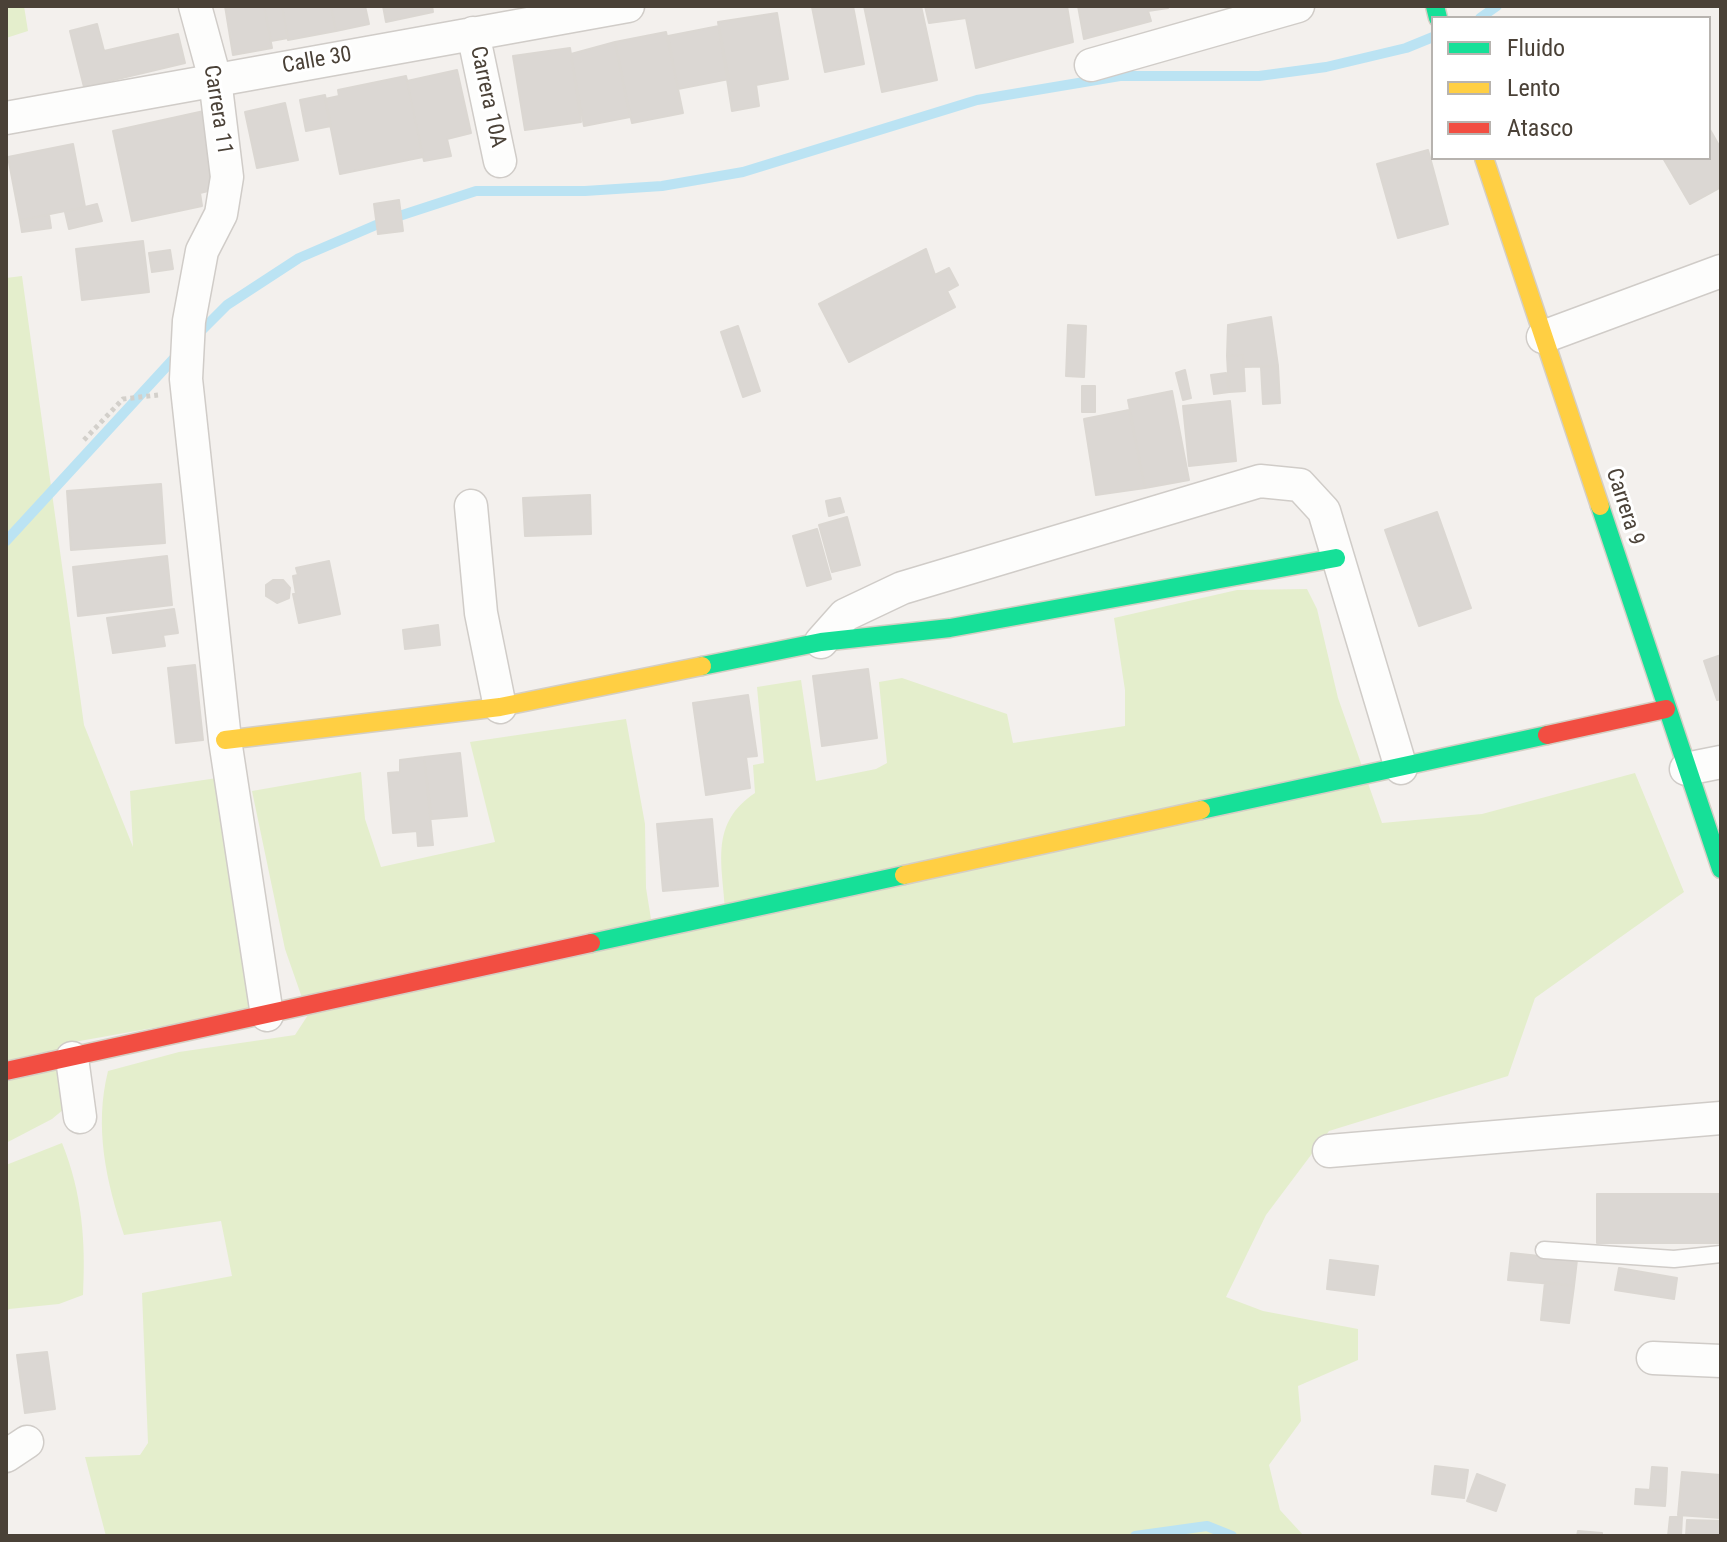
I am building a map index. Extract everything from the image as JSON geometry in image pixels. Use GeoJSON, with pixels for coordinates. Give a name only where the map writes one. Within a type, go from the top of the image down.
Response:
{"type":"FeatureCollection","features":[{"type":"Feature","properties":{"kind":"main road","name":"Carrera 9"},"geometry":{"type":"LineString","coordinates":[[1485,160],[1721,869]]}},
{"type":"Feature","properties":{"kind":"main road"},"geometry":{"type":"LineString","coordinates":[[225,740],[500,707],[821,642],[950,628],[1336,558]]}},
{"type":"Feature","properties":{"kind":"main road"},"geometry":{"type":"LineString","coordinates":[[6,1071],[1666,709]]}},
{"type":"Feature","properties":{"kind":"street","name":"Carrera 11"},"geometry":{"type":"LineString","coordinates":[[195,6],[215,79],[227,177],[221,214],[202,251],[189,321],[186,379],[225,740],[267,1015]]}},
{"type":"Feature","properties":{"kind":"street","name":"Calle 30"},"geometry":{"type":"LineString","coordinates":[[6,118],[628,6]]}},
{"type":"Feature","properties":{"kind":"street"},"geometry":{"type":"LineString","coordinates":[[1091,65],[1298,6]]}},
{"type":"Feature","properties":{"kind":"street","name":"Carrera 10A"},"geometry":{"type":"LineString","coordinates":[[473,33],[500,161]]}},
{"type":"Feature","properties":{"kind":"street"},"geometry":{"type":"LineString","coordinates":[[1543,337],[1721,271]]}},
{"type":"Feature","properties":{"kind":"street"},"geometry":{"type":"LineString","coordinates":[[821,642],[845,615],[902,588],[1260,481],[1300,485],[1324,511],[1401,768]]}},
{"type":"Feature","properties":{"kind":"street"},"geometry":{"type":"LineString","coordinates":[[471,506],[481,613],[500,707]]}},
{"type":"Feature","properties":{"kind":"street"},"geometry":{"type":"LineString","coordinates":[[1686,769],[1721,762]]}},
{"type":"Feature","properties":{"kind":"street"},"geometry":{"type":"LineString","coordinates":[[72,1058],[80,1117]]}},
{"type":"Feature","properties":{"kind":"street"},"geometry":{"type":"LineString","coordinates":[[1329,1151],[1721,1118]]}},
{"type":"Feature","properties":{"kind":"street"},"geometry":{"type":"LineString","coordinates":[[1653,1358],[1721,1361]]}},
{"type":"Feature","properties":{"kind":"lane"},"geometry":{"type":"LineString","coordinates":[[1544,1250],[1674,1259],[1721,1254]]}},
{"type":"Feature","properties":{"kind":"path"},"geometry":{"type":"LineString","coordinates":[[84,440],[123,399],[165,394],[186,379]]}},
{"type":"Feature","properties":{"kind":"green space"},"geometry":{"type":"Polygon","coordinates":[[[6,6],[24,6],[28,31],[6,38],[6,6]]]}},
{"type":"Feature","properties":{"kind":"green space"},"geometry":{"type":"Polygon","coordinates":[[[22,276],[84,725],[133,847],[130,791],[217,778],[254,1010],[74,1042],[64,1109],[52,1119],[6,1143],[6,278],[22,276]]]}},
{"type":"Feature","properties":{"kind":"green space"},"geometry":{"type":"Polygon","coordinates":[[[1307,589],[1317,609],[1338,698],[1382,823],[1482,814],[1635,773],[1684,892],[1535,998],[1508,1076],[1329,1131],[1266,1215],[1226,1297],[1263,1311],[1358,1329],[1358,1360],[1298,1386],[1301,1421],[1269,1465],[1280,1510],[1304,1536],[106,1536],[85,1457],[140,1455],[148,1443],[142,1293],[232,1276],[221,1221],[124,1235],[104,1154],[102,1113],[108,1071],[179,1052],[295,1035],[308,1015],[285,949],[252,791],[361,772],[365,819],[381,867],[495,842],[470,742],[626,719],[645,824],[646,888],[651,919],[725,908],[721,859],[725,830],[731,817],[755,793],[753,765],[764,763],[757,687],[801,680],[816,781],[876,769],[887,763],[879,682],[902,678],[1007,714],[1013,743],[1125,726],[1125,690],[1114,618],[1237,590],[1307,589]]]}},
{"type":"Feature","properties":{"kind":"green space"},"geometry":{"type":"Polygon","coordinates":[[[62,1143],[74,1180],[81,1218],[83,1295],[59,1304],[9,1309],[6,1313],[6,1165],[62,1143]]]}},
{"type":"Feature","properties":{"kind":"building"},"geometry":{"type":"Polygon","coordinates":[[[225,6],[264,6],[272,48],[233,55],[225,6]]]}},
{"type":"Feature","properties":{"kind":"building"},"geometry":{"type":"Polygon","coordinates":[[[264,6],[282,6],[288,38],[271,41],[264,6]]]}},
{"type":"Feature","properties":{"kind":"building"},"geometry":{"type":"Polygon","coordinates":[[[282,6],[331,6],[336,31],[288,40],[282,6]]]}},
{"type":"Feature","properties":{"kind":"building"},"geometry":{"type":"Polygon","coordinates":[[[331,6],[365,6],[369,24],[336,31],[331,6]]]}},
{"type":"Feature","properties":{"kind":"building"},"geometry":{"type":"Polygon","coordinates":[[[383,6],[432,6],[433,12],[386,22],[383,6]]]}},
{"type":"Feature","properties":{"kind":"building"},"geometry":{"type":"Polygon","coordinates":[[[853,6],[864,64],[825,72],[812,7],[853,6]]]}},
{"type":"Feature","properties":{"kind":"building"},"geometry":{"type":"Polygon","coordinates":[[[864,6],[921,6],[937,80],[882,92],[864,6]]]}},
{"type":"Feature","properties":{"kind":"building"},"geometry":{"type":"Polygon","coordinates":[[[925,6],[1067,6],[1073,42],[976,68],[966,18],[929,23],[925,6]]]}},
{"type":"Feature","properties":{"kind":"building"},"geometry":{"type":"Polygon","coordinates":[[[1078,6],[1168,8],[1148,11],[1151,21],[1084,39],[1078,6]]]}},
{"type":"Feature","properties":{"kind":"building"},"geometry":{"type":"Polygon","coordinates":[[[777,13],[788,79],[756,85],[759,106],[732,111],[718,22],[777,13]]]}},
{"type":"Feature","properties":{"kind":"building"},"geometry":{"type":"Polygon","coordinates":[[[97,24],[104,51],[178,34],[185,63],[84,87],[70,31],[97,24]]]}},
{"type":"Feature","properties":{"kind":"building"},"geometry":{"type":"Polygon","coordinates":[[[719,26],[729,79],[678,89],[668,36],[719,26]]]}},
{"type":"Feature","properties":{"kind":"building"},"geometry":{"type":"Polygon","coordinates":[[[666,32],[683,113],[632,123],[615,42],[666,32]]]}},
{"type":"Feature","properties":{"kind":"building"},"geometry":{"type":"Polygon","coordinates":[[[615,42],[630,117],[584,126],[571,54],[615,42]]]}},
{"type":"Feature","properties":{"kind":"building"},"geometry":{"type":"Polygon","coordinates":[[[570,48],[581,122],[525,130],[513,56],[570,48]]]}},
{"type":"Feature","properties":{"kind":"building"},"geometry":{"type":"Polygon","coordinates":[[[457,70],[471,133],[447,139],[451,156],[424,161],[407,81],[457,70]]]}},
{"type":"Feature","properties":{"kind":"building"},"geometry":{"type":"Polygon","coordinates":[[[406,76],[423,157],[340,174],[325,99],[339,96],[338,90],[406,76]]]}},
{"type":"Feature","properties":{"kind":"building"},"geometry":{"type":"Polygon","coordinates":[[[325,95],[331,126],[306,131],[300,100],[325,95]]]}},
{"type":"Feature","properties":{"kind":"building"},"geometry":{"type":"Polygon","coordinates":[[[285,103],[298,160],[257,168],[245,112],[285,103]]]}},
{"type":"Feature","properties":{"kind":"building"},"geometry":{"type":"Polygon","coordinates":[[[204,111],[220,188],[200,193],[202,206],[132,221],[113,131],[204,111]]]}},
{"type":"Feature","properties":{"kind":"building"},"geometry":{"type":"Polygon","coordinates":[[[1711,132],[1721,149],[1721,187],[1690,204],[1664,160],[1711,160],[1711,132]]]}},
{"type":"Feature","properties":{"kind":"building"},"geometry":{"type":"Polygon","coordinates":[[[73,144],[85,207],[20,220],[8,157],[73,144]]]}},
{"type":"Feature","properties":{"kind":"building"},"geometry":{"type":"Polygon","coordinates":[[[1428,150],[1448,224],[1398,238],[1377,164],[1428,150]]]}},
{"type":"Feature","properties":{"kind":"building"},"geometry":{"type":"Polygon","coordinates":[[[399,200],[403,231],[378,234],[374,204],[399,200]]]}},
{"type":"Feature","properties":{"kind":"building"},"geometry":{"type":"Polygon","coordinates":[[[97,204],[102,221],[69,229],[65,212],[97,204]]]}},
{"type":"Feature","properties":{"kind":"building"},"geometry":{"type":"Polygon","coordinates":[[[49,215],[51,228],[22,232],[20,220],[49,215]]]}},
{"type":"Feature","properties":{"kind":"building"},"geometry":{"type":"Polygon","coordinates":[[[143,241],[149,292],[82,300],[76,249],[143,241]]]}},
{"type":"Feature","properties":{"kind":"building"},"geometry":{"type":"Polygon","coordinates":[[[926,249],[935,275],[949,268],[958,285],[947,291],[955,307],[849,362],[819,304],[926,249]]]}},
{"type":"Feature","properties":{"kind":"building"},"geometry":{"type":"Polygon","coordinates":[[[170,250],[173,269],[152,272],[149,253],[170,250]]]}},
{"type":"Feature","properties":{"kind":"building"},"geometry":{"type":"Polygon","coordinates":[[[1271,317],[1278,366],[1244,367],[1243,355],[1227,356],[1228,325],[1271,317]]]}},
{"type":"Feature","properties":{"kind":"building"},"geometry":{"type":"Polygon","coordinates":[[[1068,325],[1086,326],[1084,377],[1066,376],[1068,325]]]}},
{"type":"Feature","properties":{"kind":"building"},"geometry":{"type":"Polygon","coordinates":[[[738,326],[760,391],[743,397],[721,332],[738,326]]]}},
{"type":"Feature","properties":{"kind":"building"},"geometry":{"type":"Polygon","coordinates":[[[1243,355],[1245,391],[1229,392],[1227,356],[1243,355]]]}},
{"type":"Feature","properties":{"kind":"building"},"geometry":{"type":"Polygon","coordinates":[[[1278,366],[1280,403],[1263,404],[1261,367],[1278,366]]]}},
{"type":"Feature","properties":{"kind":"building"},"geometry":{"type":"Polygon","coordinates":[[[1185,370],[1191,398],[1183,400],[1176,373],[1185,370]]]}},
{"type":"Feature","properties":{"kind":"building"},"geometry":{"type":"Polygon","coordinates":[[[1226,373],[1229,392],[1214,394],[1211,375],[1226,373]]]}},
{"type":"Feature","properties":{"kind":"building"},"geometry":{"type":"Polygon","coordinates":[[[1082,386],[1095,386],[1095,412],[1082,412],[1082,386]]]}},
{"type":"Feature","properties":{"kind":"building"},"geometry":{"type":"Polygon","coordinates":[[[1172,391],[1189,480],[1145,488],[1128,400],[1172,391]]]}},
{"type":"Feature","properties":{"kind":"building"},"geometry":{"type":"Polygon","coordinates":[[[1230,401],[1236,461],[1189,466],[1183,406],[1230,401]]]}},
{"type":"Feature","properties":{"kind":"building"},"geometry":{"type":"Polygon","coordinates":[[[1129,410],[1145,488],[1096,495],[1084,419],[1129,410]]]}},
{"type":"Feature","properties":{"kind":"building"},"geometry":{"type":"Polygon","coordinates":[[[161,484],[165,543],[71,550],[67,491],[161,484]]]}},
{"type":"Feature","properties":{"kind":"building"},"geometry":{"type":"Polygon","coordinates":[[[590,495],[591,534],[525,536],[523,498],[590,495]]]}},
{"type":"Feature","properties":{"kind":"building"},"geometry":{"type":"Polygon","coordinates":[[[840,498],[844,512],[829,516],[826,501],[840,498]]]}},
{"type":"Feature","properties":{"kind":"building"},"geometry":{"type":"Polygon","coordinates":[[[1437,512],[1471,608],[1419,626],[1385,530],[1437,512]]]}},
{"type":"Feature","properties":{"kind":"building"},"geometry":{"type":"Polygon","coordinates":[[[847,517],[860,565],[832,572],[819,525],[847,517]]]}},
{"type":"Feature","properties":{"kind":"building"},"geometry":{"type":"Polygon","coordinates":[[[817,529],[831,579],[807,586],[793,536],[817,529]]]}},
{"type":"Feature","properties":{"kind":"building"},"geometry":{"type":"Polygon","coordinates":[[[167,556],[172,605],[78,616],[73,567],[167,556]]]}},
{"type":"Feature","properties":{"kind":"building"},"geometry":{"type":"Polygon","coordinates":[[[329,561],[340,614],[299,623],[293,594],[296,594],[293,576],[298,575],[296,568],[329,561]]]}},
{"type":"Feature","properties":{"kind":"building"},"geometry":{"type":"Polygon","coordinates":[[[273,580],[283,580],[290,588],[289,598],[277,603],[266,596],[266,585],[273,580]]]}},
{"type":"Feature","properties":{"kind":"building"},"geometry":{"type":"Polygon","coordinates":[[[174,609],[178,633],[163,635],[165,646],[113,653],[107,618],[174,609]]]}},
{"type":"Feature","properties":{"kind":"building"},"geometry":{"type":"Polygon","coordinates":[[[438,625],[440,645],[405,649],[403,630],[438,625]]]}},
{"type":"Feature","properties":{"kind":"building"},"geometry":{"type":"Polygon","coordinates":[[[1721,655],[1721,699],[1717,700],[1704,661],[1721,655]]]}},
{"type":"Feature","properties":{"kind":"building"},"geometry":{"type":"Polygon","coordinates":[[[195,665],[203,740],[176,743],[168,668],[195,665]]]}},
{"type":"Feature","properties":{"kind":"building"},"geometry":{"type":"Polygon","coordinates":[[[868,669],[877,738],[822,746],[813,676],[868,669]]]}},
{"type":"Feature","properties":{"kind":"building"},"geometry":{"type":"Polygon","coordinates":[[[748,695],[757,756],[746,757],[750,788],[706,795],[693,703],[748,695]]]}},
{"type":"Feature","properties":{"kind":"building"},"geometry":{"type":"Polygon","coordinates":[[[460,753],[467,816],[432,819],[424,757],[460,753]]]}},
{"type":"Feature","properties":{"kind":"building"},"geometry":{"type":"Polygon","coordinates":[[[424,757],[433,845],[418,846],[417,831],[393,833],[388,773],[400,772],[400,760],[424,757]]]}},
{"type":"Feature","properties":{"kind":"building"},"geometry":{"type":"Polygon","coordinates":[[[712,819],[718,886],[663,891],[657,824],[712,819]]]}},
{"type":"Feature","properties":{"kind":"building"},"geometry":{"type":"Polygon","coordinates":[[[1597,1194],[1721,1194],[1721,1243],[1597,1243],[1597,1194]]]}},
{"type":"Feature","properties":{"kind":"building"},"geometry":{"type":"Polygon","coordinates":[[[1511,1253],[1577,1260],[1574,1286],[1508,1280],[1511,1253]]]}},
{"type":"Feature","properties":{"kind":"building"},"geometry":{"type":"Polygon","coordinates":[[[1330,1260],[1378,1266],[1374,1295],[1327,1289],[1330,1260]]]}},
{"type":"Feature","properties":{"kind":"building"},"geometry":{"type":"Polygon","coordinates":[[[1619,1268],[1677,1278],[1674,1299],[1615,1290],[1619,1268]]]}},
{"type":"Feature","properties":{"kind":"building"},"geometry":{"type":"Polygon","coordinates":[[[1545,1282],[1574,1286],[1569,1323],[1541,1320],[1545,1282]]]}},
{"type":"Feature","properties":{"kind":"building"},"geometry":{"type":"Polygon","coordinates":[[[47,1352],[55,1409],[25,1413],[17,1355],[47,1352]]]}},
{"type":"Feature","properties":{"kind":"building"},"geometry":{"type":"Polygon","coordinates":[[[1435,1466],[1468,1470],[1464,1498],[1432,1494],[1435,1466]]]}},
{"type":"Feature","properties":{"kind":"building"},"geometry":{"type":"Polygon","coordinates":[[[1652,1467],[1667,1468],[1666,1491],[1650,1490],[1652,1467]]]}},
{"type":"Feature","properties":{"kind":"building"},"geometry":{"type":"Polygon","coordinates":[[[1682,1472],[1721,1475],[1721,1518],[1678,1515],[1682,1472]]]}},
{"type":"Feature","properties":{"kind":"building"},"geometry":{"type":"Polygon","coordinates":[[[1477,1474],[1505,1485],[1496,1511],[1467,1501],[1477,1474]]]}},
{"type":"Feature","properties":{"kind":"building"},"geometry":{"type":"Polygon","coordinates":[[[1636,1489],[1666,1491],[1665,1506],[1635,1504],[1636,1489]]]}},
{"type":"Feature","properties":{"kind":"building"},"geometry":{"type":"Polygon","coordinates":[[[1670,1517],[1682,1517],[1681,1536],[1668,1536],[1670,1517]]]}},
{"type":"Feature","properties":{"kind":"building"},"geometry":{"type":"Polygon","coordinates":[[[1687,1520],[1721,1521],[1721,1536],[1686,1536],[1687,1520]]]}},
{"type":"Feature","properties":{"kind":"building"},"geometry":{"type":"Polygon","coordinates":[[[1578,1531],[1602,1533],[1602,1536],[1577,1536],[1578,1531]]]}},
{"type":"Feature","properties":{"kind":"waterway"},"geometry":{"type":"LineString","coordinates":[[1483,16],[1497,6]]}},
{"type":"Feature","properties":{"kind":"waterway"},"geometry":{"type":"LineString","coordinates":[[195,337],[227,305],[299,258],[390,219],[476,191],[585,191],[662,186],[743,172],[977,100],[1120,76],[1259,76],[1326,67],[1406,48],[1431,38]]}},
{"type":"Feature","properties":{"kind":"waterway"},"geometry":{"type":"LineString","coordinates":[[6,541],[178,354]]}},
{"type":"Feature","properties":{"kind":"waterway"},"geometry":{"type":"LineString","coordinates":[[1135,1536],[1207,1526],[1232,1536]]}},
{"type":"Feature","properties":{"kind":"traffic: fast"},"geometry":{"type":"LineString","coordinates":[[1435,6],[1438,16]]}},
{"type":"Feature","properties":{"kind":"traffic: fast"},"geometry":{"type":"LineString","coordinates":[[1600,506],[1721,869]]}},
{"type":"Feature","properties":{"kind":"traffic: fast"},"geometry":{"type":"LineString","coordinates":[[702,666],[821,642],[950,628],[1336,558]]}},
{"type":"Feature","properties":{"kind":"traffic: fast"},"geometry":{"type":"LineString","coordinates":[[1201,810],[1547,735]]}},
{"type":"Feature","properties":{"kind":"traffic: fast"},"geometry":{"type":"LineString","coordinates":[[591,943],[904,875]]}},
{"type":"Feature","properties":{"kind":"traffic: slow"},"geometry":{"type":"LineString","coordinates":[[1485,160],[1600,506]]}},
{"type":"Feature","properties":{"kind":"traffic: slow"},"geometry":{"type":"LineString","coordinates":[[225,740],[500,707],[702,666]]}},
{"type":"Feature","properties":{"kind":"traffic: slow"},"geometry":{"type":"LineString","coordinates":[[904,875],[1201,810]]}},
{"type":"Feature","properties":{"kind":"traffic: jam"},"geometry":{"type":"LineString","coordinates":[[1547,735],[1666,709]]}},
{"type":"Feature","properties":{"kind":"traffic: jam"},"geometry":{"type":"LineString","coordinates":[[6,1071],[591,943]]}}]}
